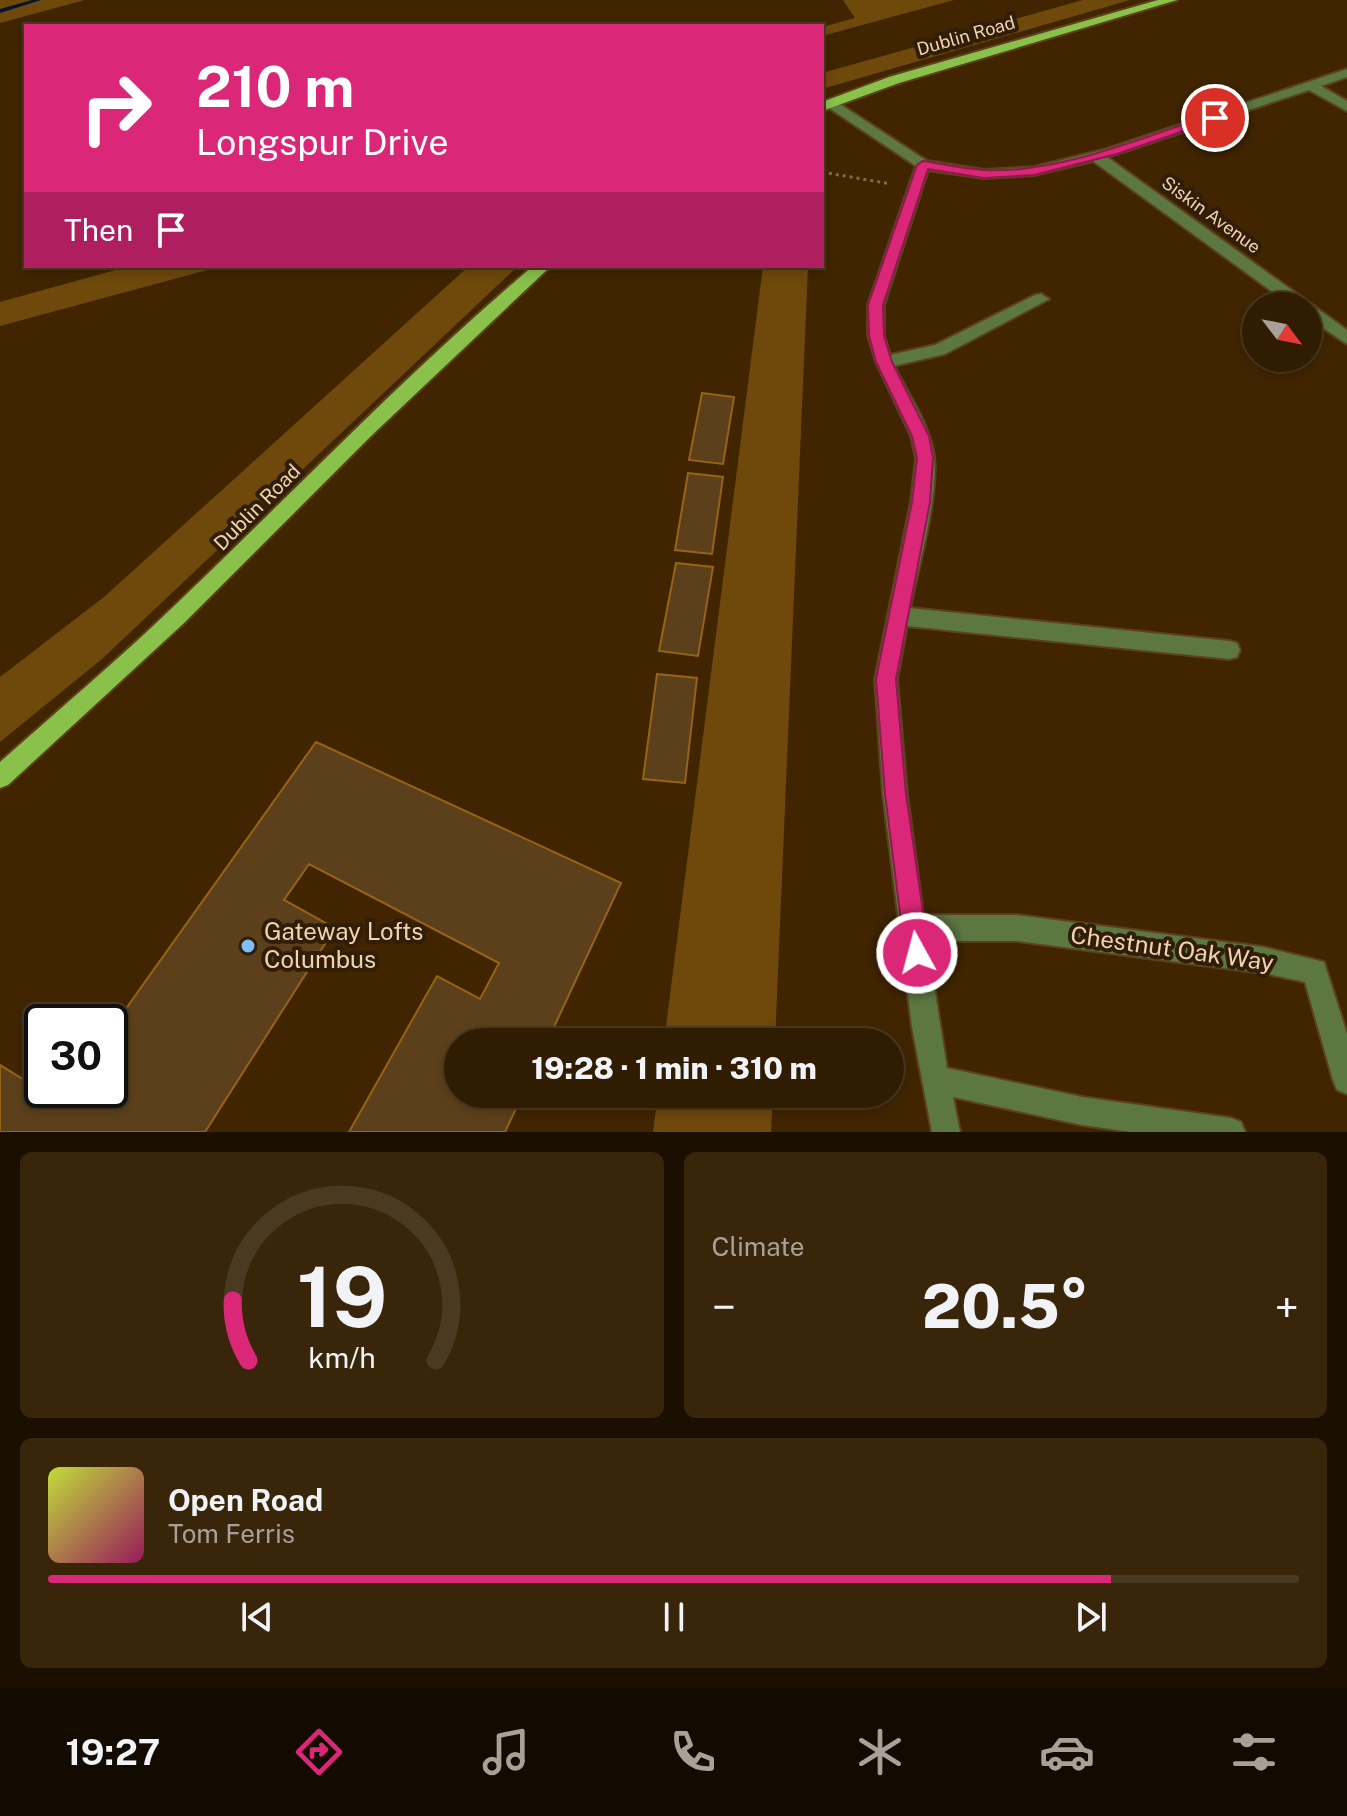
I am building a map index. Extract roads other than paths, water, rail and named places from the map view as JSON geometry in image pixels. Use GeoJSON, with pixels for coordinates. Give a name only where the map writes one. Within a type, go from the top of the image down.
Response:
{"type":"FeatureCollection","features":[{"type":"Feature","properties":{"kind":"main road","name":"Dublin Road"},"geometry":{"type":"LineString","coordinates":[[826,106],[894,80],[1171,0]]}},
{"type":"Feature","properties":{"kind":"main road","name":"Dublin Road"},"geometry":{"type":"LineString","coordinates":[[0,777],[177,617],[376,421],[496,306],[541,268]]}},
{"type":"Feature","properties":{"kind":"street"},"geometry":{"type":"LineString","coordinates":[[826,106],[923,165],[984,174],[1034,171],[1096,156],[1347,73]]}},
{"type":"Feature","properties":{"kind":"street"},"geometry":{"type":"LineString","coordinates":[[1310,85],[1347,107]]}},
{"type":"Feature","properties":{"kind":"street","name":"Siskin Avenue"},"geometry":{"type":"LineString","coordinates":[[1096,156],[1284,292]]}},
{"type":"Feature","properties":{"kind":"street"},"geometry":{"type":"LineString","coordinates":[[923,165],[876,305],[876,336],[884,362],[920,436],[925,458],[921,502],[886,679],[895,794],[925,1027],[946,1132]]}},
{"type":"Feature","properties":{"kind":"street"},"geometry":{"type":"LineString","coordinates":[[884,362],[951,346],[1041,299]]}},
{"type":"Feature","properties":{"kind":"street"},"geometry":{"type":"LineString","coordinates":[[1322,320],[1347,338]]}},
{"type":"Feature","properties":{"kind":"street"},"geometry":{"type":"LineString","coordinates":[[898,616],[1229,650]]}},
{"type":"Feature","properties":{"kind":"street","name":"Chestnut Oak Way"},"geometry":{"type":"LineString","coordinates":[[914,928],[1017,928],[1263,960],[1315,971],[1347,1080]]}},
{"type":"Feature","properties":{"kind":"street"},"geometry":{"type":"LineString","coordinates":[[935,1079],[1082,1111],[1231,1132]]}},
{"type":"Feature","properties":{"kind":"waterway"},"geometry":{"type":"LineString","coordinates":[[0,11],[38,0]]}},
{"type":"Feature","properties":{"kind":"place","name":"Gateway Lofts Columbus"},"geometry":{"type":"Point","coordinates":[248,946]}}]}
